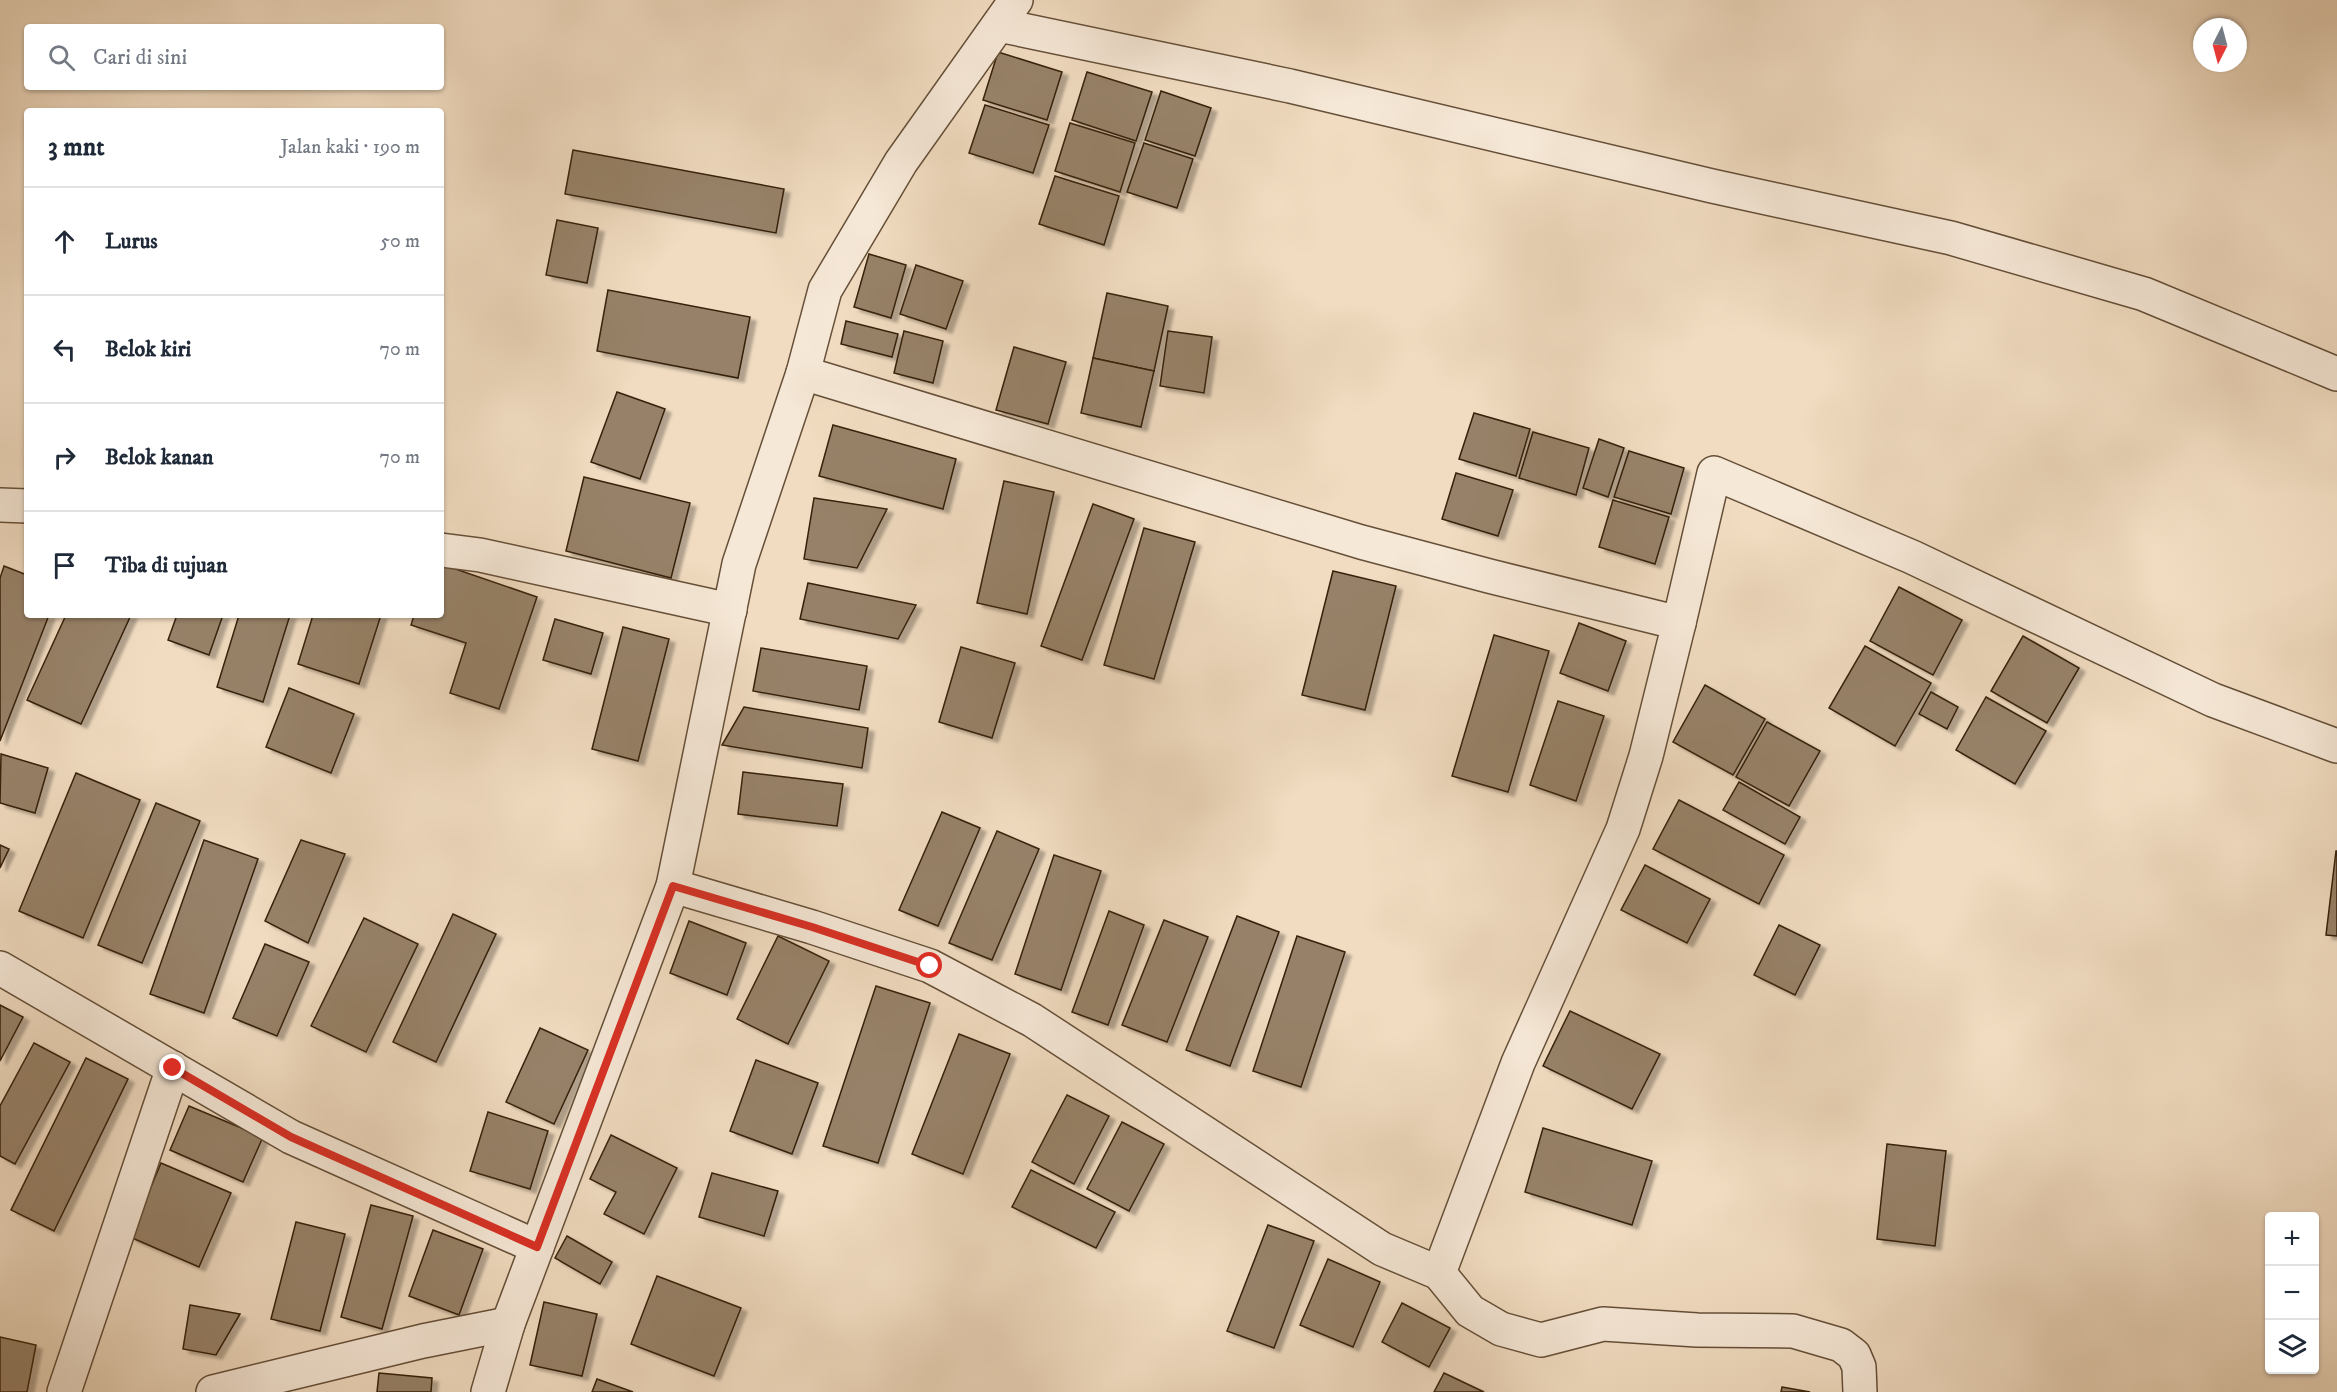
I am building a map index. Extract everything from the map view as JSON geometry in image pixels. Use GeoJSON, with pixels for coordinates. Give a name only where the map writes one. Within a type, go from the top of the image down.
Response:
{"type":"FeatureCollection","features":[{"type":"Feature","properties":{"kind":"street"},"geometry":{"type":"LineString","coordinates":[[488,1392],[508,1324],[673,886],[740,564],[803,373],[825,290],[901,162],[1007,12],[1290,86],[1712,186],[1951,238],[2144,294],[2337,374]]}},
{"type":"Feature","properties":{"kind":"street"},"geometry":{"type":"LineString","coordinates":[[803,373],[1361,542],[1679,622]]}},
{"type":"Feature","properties":{"kind":"street"},"geometry":{"type":"LineString","coordinates":[[1439,1273],[1518,1063],[1623,829],[1646,756],[1714,473],[1912,557],[2213,700],[2337,746]]}},
{"type":"Feature","properties":{"kind":"street"},"geometry":{"type":"LineString","coordinates":[[0,505],[24,507]]}},
{"type":"Feature","properties":{"kind":"street"},"geometry":{"type":"LineString","coordinates":[[444,550],[480,555],[730,610]]}},
{"type":"Feature","properties":{"kind":"street"},"geometry":{"type":"LineString","coordinates":[[673,886],[812,927],[930,966],[1032,1020],[1382,1249],[1439,1273],[1470,1311],[1501,1329],[1541,1340],[1603,1324],[1697,1330],[1793,1331],[1841,1345],[1854,1355],[1859,1367],[1860,1392]]}},
{"type":"Feature","properties":{"kind":"street"},"geometry":{"type":"LineString","coordinates":[[0,968],[291,1137],[537,1247]]}},
{"type":"Feature","properties":{"kind":"street"},"geometry":{"type":"LineString","coordinates":[[64,1392],[173,1068]]}},
{"type":"Feature","properties":{"kind":"street"},"geometry":{"type":"LineString","coordinates":[[213,1392],[423,1341],[508,1324]]}},
{"type":"Feature","properties":{"kind":"building"},"geometry":{"type":"Polygon","coordinates":[[[998,52],[1062,72],[1047,120],[983,100],[998,52]]]}},
{"type":"Feature","properties":{"kind":"building"},"geometry":{"type":"Polygon","coordinates":[[[1087,72],[1152,92],[1136,141],[1072,120],[1087,72]]]}},
{"type":"Feature","properties":{"kind":"building"},"geometry":{"type":"Polygon","coordinates":[[[1161,91],[1211,108],[1195,156],[1145,140],[1161,91]]]}},
{"type":"Feature","properties":{"kind":"building"},"geometry":{"type":"Polygon","coordinates":[[[985,105],[1049,125],[1033,173],[969,153],[985,105]]]}},
{"type":"Feature","properties":{"kind":"building"},"geometry":{"type":"Polygon","coordinates":[[[1070,123],[1135,143],[1120,192],[1055,171],[1070,123]]]}},
{"type":"Feature","properties":{"kind":"building"},"geometry":{"type":"Polygon","coordinates":[[[1144,143],[1193,159],[1177,208],[1127,192],[1144,143]]]}},
{"type":"Feature","properties":{"kind":"building"},"geometry":{"type":"Polygon","coordinates":[[[573,150],[784,189],[776,233],[565,194],[573,150]]]}},
{"type":"Feature","properties":{"kind":"building"},"geometry":{"type":"Polygon","coordinates":[[[1055,176],[1119,196],[1104,245],[1039,224],[1055,176]]]}},
{"type":"Feature","properties":{"kind":"building"},"geometry":{"type":"Polygon","coordinates":[[[557,220],[598,228],[587,283],[546,275],[557,220]]]}},
{"type":"Feature","properties":{"kind":"building"},"geometry":{"type":"Polygon","coordinates":[[[869,254],[906,265],[891,318],[854,307],[869,254]]]}},
{"type":"Feature","properties":{"kind":"building"},"geometry":{"type":"Polygon","coordinates":[[[916,265],[963,281],[946,329],[900,314],[916,265]]]}},
{"type":"Feature","properties":{"kind":"building"},"geometry":{"type":"Polygon","coordinates":[[[608,290],[750,317],[738,378],[597,351],[608,290]]]}},
{"type":"Feature","properties":{"kind":"building"},"geometry":{"type":"Polygon","coordinates":[[[1107,293],[1168,306],[1154,371],[1093,358],[1107,293]]]}},
{"type":"Feature","properties":{"kind":"building"},"geometry":{"type":"Polygon","coordinates":[[[846,321],[898,334],[892,357],[841,344],[846,321]]]}},
{"type":"Feature","properties":{"kind":"building"},"geometry":{"type":"Polygon","coordinates":[[[904,331],[943,341],[933,383],[894,373],[904,331]]]}},
{"type":"Feature","properties":{"kind":"building"},"geometry":{"type":"Polygon","coordinates":[[[1168,331],[1212,337],[1204,393],[1160,386],[1168,331]]]}},
{"type":"Feature","properties":{"kind":"building"},"geometry":{"type":"Polygon","coordinates":[[[1014,347],[1066,362],[1048,424],[996,410],[1014,347]]]}},
{"type":"Feature","properties":{"kind":"building"},"geometry":{"type":"Polygon","coordinates":[[[1093,358],[1154,371],[1141,427],[1081,413],[1093,358]]]}},
{"type":"Feature","properties":{"kind":"building"},"geometry":{"type":"Polygon","coordinates":[[[617,392],[665,409],[640,479],[591,462],[617,392]]]}},
{"type":"Feature","properties":{"kind":"building"},"geometry":{"type":"Polygon","coordinates":[[[1474,413],[1530,429],[1516,476],[1459,459],[1474,413]]]}},
{"type":"Feature","properties":{"kind":"building"},"geometry":{"type":"Polygon","coordinates":[[[833,425],[956,459],[943,509],[819,476],[833,425]]]}},
{"type":"Feature","properties":{"kind":"building"},"geometry":{"type":"Polygon","coordinates":[[[1533,432],[1589,448],[1576,495],[1519,478],[1533,432]]]}},
{"type":"Feature","properties":{"kind":"building"},"geometry":{"type":"Polygon","coordinates":[[[1599,439],[1624,448],[1608,497],[1583,488],[1599,439]]]}},
{"type":"Feature","properties":{"kind":"building"},"geometry":{"type":"Polygon","coordinates":[[[1629,451],[1684,468],[1671,514],[1614,497],[1629,451]]]}},
{"type":"Feature","properties":{"kind":"building"},"geometry":{"type":"Polygon","coordinates":[[[1456,473],[1513,490],[1498,536],[1442,519],[1456,473]]]}},
{"type":"Feature","properties":{"kind":"building"},"geometry":{"type":"Polygon","coordinates":[[[584,477],[690,503],[671,578],[566,551],[584,477]]]}},
{"type":"Feature","properties":{"kind":"building"},"geometry":{"type":"Polygon","coordinates":[[[1004,481],[1054,492],[1027,614],[977,603],[1004,481]]]}},
{"type":"Feature","properties":{"kind":"building"},"geometry":{"type":"Polygon","coordinates":[[[814,498],[887,509],[857,568],[804,559],[814,498]]]}},
{"type":"Feature","properties":{"kind":"building"},"geometry":{"type":"Polygon","coordinates":[[[1613,500],[1669,517],[1655,564],[1599,547],[1613,500]]]}},
{"type":"Feature","properties":{"kind":"building"},"geometry":{"type":"Polygon","coordinates":[[[1093,504],[1134,519],[1082,660],[1041,646],[1093,504]]]}},
{"type":"Feature","properties":{"kind":"building"},"geometry":{"type":"Polygon","coordinates":[[[1144,528],[1195,542],[1154,679],[1104,665],[1144,528]]]}},
{"type":"Feature","properties":{"kind":"building"},"geometry":{"type":"Polygon","coordinates":[[[444,565],[537,597],[499,709],[450,693],[466,643],[411,625],[413,618],[444,618],[444,565]]]}},
{"type":"Feature","properties":{"kind":"building"},"geometry":{"type":"Polygon","coordinates":[[[4,566],[24,574],[24,618],[48,618],[0,741],[0,578],[4,566]]]}},
{"type":"Feature","properties":{"kind":"building"},"geometry":{"type":"Polygon","coordinates":[[[1333,571],[1396,586],[1365,710],[1302,695],[1333,571]]]}},
{"type":"Feature","properties":{"kind":"building"},"geometry":{"type":"Polygon","coordinates":[[[808,583],[916,605],[898,639],[800,619],[808,583]]]}},
{"type":"Feature","properties":{"kind":"building"},"geometry":{"type":"Polygon","coordinates":[[[1899,587],[1962,620],[1933,675],[1870,641],[1899,587]]]}},
{"type":"Feature","properties":{"kind":"building"},"geometry":{"type":"Polygon","coordinates":[[[65,618],[130,618],[81,724],[27,700],[65,618]]]}},
{"type":"Feature","properties":{"kind":"building"},"geometry":{"type":"Polygon","coordinates":[[[176,618],[222,618],[209,655],[168,640],[176,618]]]}},
{"type":"Feature","properties":{"kind":"building"},"geometry":{"type":"Polygon","coordinates":[[[238,618],[289,618],[263,702],[217,687],[238,618]]]}},
{"type":"Feature","properties":{"kind":"building"},"geometry":{"type":"Polygon","coordinates":[[[312,618],[380,618],[359,684],[298,664],[312,618]]]}},
{"type":"Feature","properties":{"kind":"building"},"geometry":{"type":"Polygon","coordinates":[[[555,619],[603,633],[591,674],[543,660],[555,619]]]}},
{"type":"Feature","properties":{"kind":"building"},"geometry":{"type":"Polygon","coordinates":[[[1579,623],[1626,641],[1608,691],[1560,673],[1579,623]]]}},
{"type":"Feature","properties":{"kind":"building"},"geometry":{"type":"Polygon","coordinates":[[[623,627],[669,639],[638,761],[592,749],[623,627]]]}},
{"type":"Feature","properties":{"kind":"building"},"geometry":{"type":"Polygon","coordinates":[[[1494,635],[1549,651],[1508,792],[1452,776],[1494,635]]]}},
{"type":"Feature","properties":{"kind":"building"},"geometry":{"type":"Polygon","coordinates":[[[2023,636],[2079,668],[2047,723],[1991,691],[2023,636]]]}},
{"type":"Feature","properties":{"kind":"building"},"geometry":{"type":"Polygon","coordinates":[[[1865,646],[1931,683],[1895,746],[1829,708],[1865,646]]]}},
{"type":"Feature","properties":{"kind":"building"},"geometry":{"type":"Polygon","coordinates":[[[961,647],[1015,663],[992,738],[939,722],[961,647]]]}},
{"type":"Feature","properties":{"kind":"building"},"geometry":{"type":"Polygon","coordinates":[[[761,648],[867,666],[859,710],[753,691],[761,648]]]}},
{"type":"Feature","properties":{"kind":"building"},"geometry":{"type":"Polygon","coordinates":[[[1705,685],[1765,719],[1733,775],[1673,742],[1705,685]]]}},
{"type":"Feature","properties":{"kind":"building"},"geometry":{"type":"Polygon","coordinates":[[[289,688],[354,714],[331,773],[266,747],[289,688]]]}},
{"type":"Feature","properties":{"kind":"building"},"geometry":{"type":"Polygon","coordinates":[[[1931,692],[1958,707],[1947,729],[1919,714],[1931,692]]]}},
{"type":"Feature","properties":{"kind":"building"},"geometry":{"type":"Polygon","coordinates":[[[1986,697],[2046,731],[2015,784],[1956,750],[1986,697]]]}},
{"type":"Feature","properties":{"kind":"building"},"geometry":{"type":"Polygon","coordinates":[[[1558,701],[1604,716],[1576,801],[1530,785],[1558,701]]]}},
{"type":"Feature","properties":{"kind":"building"},"geometry":{"type":"Polygon","coordinates":[[[744,707],[868,728],[862,768],[722,745],[744,707]]]}},
{"type":"Feature","properties":{"kind":"building"},"geometry":{"type":"Polygon","coordinates":[[[1767,722],[1820,751],[1789,806],[1736,777],[1767,722]]]}},
{"type":"Feature","properties":{"kind":"building"},"geometry":{"type":"Polygon","coordinates":[[[1,754],[48,768],[35,813],[0,803],[1,754]]]}},
{"type":"Feature","properties":{"kind":"building"},"geometry":{"type":"Polygon","coordinates":[[[743,772],[843,784],[837,826],[738,814],[743,772]]]}},
{"type":"Feature","properties":{"kind":"building"},"geometry":{"type":"Polygon","coordinates":[[[76,773],[140,800],[83,938],[19,911],[76,773]]]}},
{"type":"Feature","properties":{"kind":"building"},"geometry":{"type":"Polygon","coordinates":[[[1739,782],[1800,817],[1785,844],[1723,810],[1739,782]]]}},
{"type":"Feature","properties":{"kind":"building"},"geometry":{"type":"Polygon","coordinates":[[[1679,800],[1784,855],[1759,904],[1653,849],[1679,800]]]}},
{"type":"Feature","properties":{"kind":"building"},"geometry":{"type":"Polygon","coordinates":[[[156,803],[200,821],[142,963],[98,945],[156,803]]]}},
{"type":"Feature","properties":{"kind":"building"},"geometry":{"type":"Polygon","coordinates":[[[942,812],[980,828],[938,926],[899,910],[942,812]]]}},
{"type":"Feature","properties":{"kind":"building"},"geometry":{"type":"Polygon","coordinates":[[[997,831],[1039,849],[992,960],[949,943],[997,831]]]}},
{"type":"Feature","properties":{"kind":"building"},"geometry":{"type":"Polygon","coordinates":[[[204,840],[258,859],[204,1013],[150,994],[204,840]]]}},
{"type":"Feature","properties":{"kind":"building"},"geometry":{"type":"Polygon","coordinates":[[[301,840],[345,854],[308,943],[265,921],[301,840]]]}},
{"type":"Feature","properties":{"kind":"building"},"geometry":{"type":"Polygon","coordinates":[[[0,845],[9,849],[0,868],[0,845]]]}},
{"type":"Feature","properties":{"kind":"building"},"geometry":{"type":"Polygon","coordinates":[[[2337,851],[2337,936],[2326,935],[2337,851]]]}},
{"type":"Feature","properties":{"kind":"building"},"geometry":{"type":"Polygon","coordinates":[[[1054,855],[1101,871],[1061,990],[1015,974],[1054,855]]]}},
{"type":"Feature","properties":{"kind":"building"},"geometry":{"type":"Polygon","coordinates":[[[1645,865],[1710,899],[1687,943],[1621,910],[1645,865]]]}},
{"type":"Feature","properties":{"kind":"building"},"geometry":{"type":"Polygon","coordinates":[[[1109,911],[1144,925],[1108,1025],[1072,1012],[1109,911]]]}},
{"type":"Feature","properties":{"kind":"building"},"geometry":{"type":"Polygon","coordinates":[[[453,914],[496,934],[436,1062],[393,1042],[453,914]]]}},
{"type":"Feature","properties":{"kind":"building"},"geometry":{"type":"Polygon","coordinates":[[[1237,916],[1279,932],[1230,1066],[1186,1050],[1237,916]]]}},
{"type":"Feature","properties":{"kind":"building"},"geometry":{"type":"Polygon","coordinates":[[[364,918],[418,944],[366,1052],[311,1026],[364,918]]]}},
{"type":"Feature","properties":{"kind":"building"},"geometry":{"type":"Polygon","coordinates":[[[1164,920],[1208,937],[1167,1042],[1122,1025],[1164,920]]]}},
{"type":"Feature","properties":{"kind":"building"},"geometry":{"type":"Polygon","coordinates":[[[689,921],[746,943],[727,995],[670,973],[689,921]]]}},
{"type":"Feature","properties":{"kind":"building"},"geometry":{"type":"Polygon","coordinates":[[[1779,925],[1820,945],[1795,995],[1754,975],[1779,925]]]}},
{"type":"Feature","properties":{"kind":"building"},"geometry":{"type":"Polygon","coordinates":[[[778,936],[829,961],[788,1044],[737,1019],[778,936]]]}},
{"type":"Feature","properties":{"kind":"building"},"geometry":{"type":"Polygon","coordinates":[[[1297,936],[1345,952],[1301,1087],[1253,1071],[1297,936]]]}},
{"type":"Feature","properties":{"kind":"building"},"geometry":{"type":"Polygon","coordinates":[[[265,944],[309,962],[277,1036],[233,1018],[265,944]]]}},
{"type":"Feature","properties":{"kind":"building"},"geometry":{"type":"Polygon","coordinates":[[[876,986],[930,1003],[878,1163],[823,1146],[876,986]]]}},
{"type":"Feature","properties":{"kind":"building"},"geometry":{"type":"Polygon","coordinates":[[[0,1005],[23,1017],[0,1061],[0,1005]]]}},
{"type":"Feature","properties":{"kind":"building"},"geometry":{"type":"Polygon","coordinates":[[[1570,1011],[1660,1054],[1632,1109],[1543,1066],[1570,1011]]]}},
{"type":"Feature","properties":{"kind":"building"},"geometry":{"type":"Polygon","coordinates":[[[540,1028],[588,1050],[554,1124],[506,1102],[540,1028]]]}},
{"type":"Feature","properties":{"kind":"building"},"geometry":{"type":"Polygon","coordinates":[[[959,1034],[1010,1054],[963,1174],[912,1154],[959,1034]]]}},
{"type":"Feature","properties":{"kind":"building"},"geometry":{"type":"Polygon","coordinates":[[[34,1043],[70,1062],[15,1164],[0,1156],[0,1106],[34,1043]]]}},
{"type":"Feature","properties":{"kind":"building"},"geometry":{"type":"Polygon","coordinates":[[[86,1058],[128,1079],[54,1231],[11,1210],[86,1058]]]}},
{"type":"Feature","properties":{"kind":"building"},"geometry":{"type":"Polygon","coordinates":[[[756,1060],[818,1083],[792,1154],[730,1131],[756,1060]]]}},
{"type":"Feature","properties":{"kind":"building"},"geometry":{"type":"Polygon","coordinates":[[[1067,1095],[1109,1116],[1074,1184],[1032,1162],[1067,1095]]]}},
{"type":"Feature","properties":{"kind":"building"},"geometry":{"type":"Polygon","coordinates":[[[189,1106],[263,1137],[243,1182],[170,1150],[189,1106]]]}},
{"type":"Feature","properties":{"kind":"building"},"geometry":{"type":"Polygon","coordinates":[[[488,1112],[548,1131],[530,1189],[470,1171],[488,1112]]]}},
{"type":"Feature","properties":{"kind":"building"},"geometry":{"type":"Polygon","coordinates":[[[1122,1122],[1164,1144],[1129,1211],[1087,1189],[1122,1122]]]}},
{"type":"Feature","properties":{"kind":"building"},"geometry":{"type":"Polygon","coordinates":[[[1543,1128],[1652,1161],[1632,1225],[1525,1192],[1543,1128]]]}},
{"type":"Feature","properties":{"kind":"building"},"geometry":{"type":"Polygon","coordinates":[[[611,1135],[677,1168],[644,1234],[604,1214],[616,1192],[590,1179],[611,1135]]]}},
{"type":"Feature","properties":{"kind":"building"},"geometry":{"type":"Polygon","coordinates":[[[1887,1144],[1946,1151],[1935,1246],[1877,1239],[1887,1144]]]}},
{"type":"Feature","properties":{"kind":"building"},"geometry":{"type":"Polygon","coordinates":[[[161,1163],[231,1193],[199,1267],[130,1237],[161,1163]]]}},
{"type":"Feature","properties":{"kind":"building"},"geometry":{"type":"Polygon","coordinates":[[[1031,1170],[1115,1212],[1096,1248],[1012,1207],[1031,1170]]]}},
{"type":"Feature","properties":{"kind":"building"},"geometry":{"type":"Polygon","coordinates":[[[712,1173],[778,1191],[764,1236],[699,1217],[712,1173]]]}},
{"type":"Feature","properties":{"kind":"building"},"geometry":{"type":"Polygon","coordinates":[[[371,1205],[413,1216],[382,1329],[341,1317],[371,1205]]]}},
{"type":"Feature","properties":{"kind":"building"},"geometry":{"type":"Polygon","coordinates":[[[296,1222],[345,1234],[320,1331],[271,1319],[296,1222]]]}},
{"type":"Feature","properties":{"kind":"building"},"geometry":{"type":"Polygon","coordinates":[[[1268,1225],[1314,1241],[1274,1348],[1227,1331],[1268,1225]]]}},
{"type":"Feature","properties":{"kind":"building"},"geometry":{"type":"Polygon","coordinates":[[[433,1230],[483,1249],[459,1315],[409,1296],[433,1230]]]}},
{"type":"Feature","properties":{"kind":"building"},"geometry":{"type":"Polygon","coordinates":[[[567,1236],[612,1262],[600,1284],[555,1258],[567,1236]]]}},
{"type":"Feature","properties":{"kind":"building"},"geometry":{"type":"Polygon","coordinates":[[[1328,1259],[1380,1282],[1353,1347],[1300,1325],[1328,1259]]]}},
{"type":"Feature","properties":{"kind":"building"},"geometry":{"type":"Polygon","coordinates":[[[657,1276],[741,1308],[714,1376],[631,1344],[657,1276]]]}},
{"type":"Feature","properties":{"kind":"building"},"geometry":{"type":"Polygon","coordinates":[[[544,1302],[597,1314],[582,1376],[530,1365],[544,1302]]]}},
{"type":"Feature","properties":{"kind":"building"},"geometry":{"type":"Polygon","coordinates":[[[1402,1303],[1450,1328],[1429,1367],[1382,1342],[1402,1303]]]}},
{"type":"Feature","properties":{"kind":"building"},"geometry":{"type":"Polygon","coordinates":[[[190,1305],[240,1314],[216,1355],[183,1349],[190,1305]]]}},
{"type":"Feature","properties":{"kind":"building"},"geometry":{"type":"Polygon","coordinates":[[[0,1337],[36,1345],[27,1392],[0,1392],[0,1337]]]}},
{"type":"Feature","properties":{"kind":"building"},"geometry":{"type":"Polygon","coordinates":[[[379,1373],[432,1378],[431,1392],[377,1392],[379,1373]]]}},
{"type":"Feature","properties":{"kind":"building"},"geometry":{"type":"Polygon","coordinates":[[[1444,1373],[1484,1392],[1434,1392],[1444,1373]]]}},
{"type":"Feature","properties":{"kind":"building"},"geometry":{"type":"Polygon","coordinates":[[[597,1379],[633,1392],[592,1392],[597,1379]]]}},
{"type":"Feature","properties":{"kind":"building"},"geometry":{"type":"Polygon","coordinates":[[[1782,1387],[1810,1392],[1781,1392],[1782,1387]]]}},
{"type":"Feature","properties":{"kind":"route"},"geometry":{"type":"LineString","coordinates":[[173,1068],[291,1137],[537,1247],[673,886],[812,927],[930,966]]}}]}
